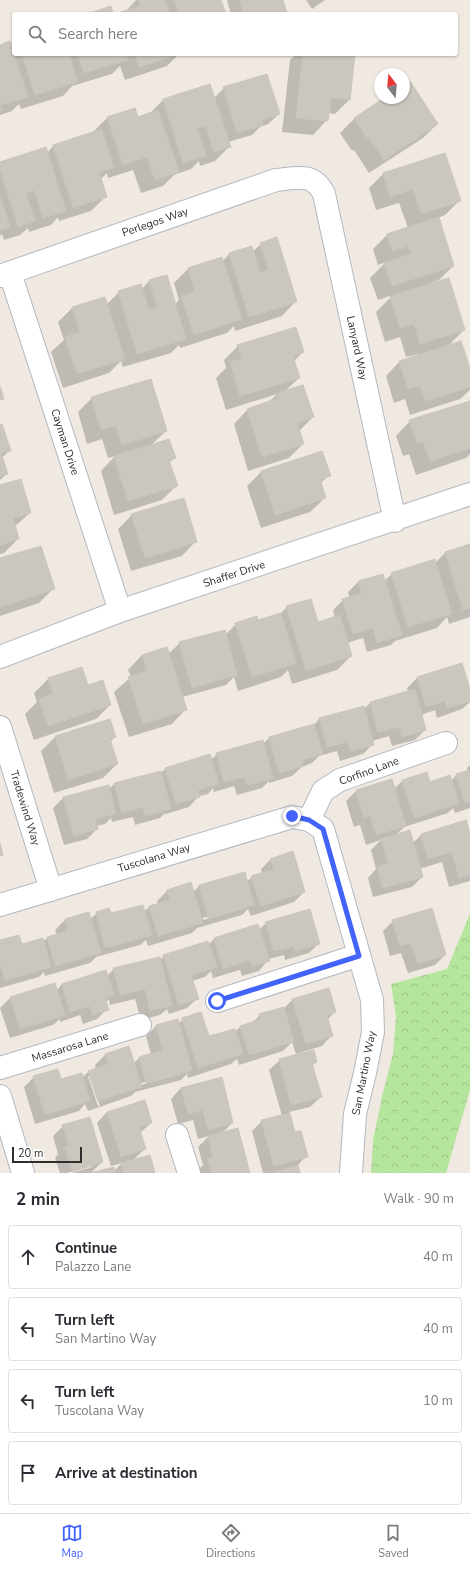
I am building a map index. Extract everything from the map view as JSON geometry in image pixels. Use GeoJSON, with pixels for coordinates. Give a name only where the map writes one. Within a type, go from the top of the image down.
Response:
{"type":"FeatureCollection","features":[{"type":"Feature","properties":{"kind":"street","name":"Perlegos Way"},"geometry":{"type":"LineString","coordinates":[[5,275],[276,180],[312,179]]}},
{"type":"Feature","properties":{"kind":"street","name":"Lanyard Way"},"geometry":{"type":"LineString","coordinates":[[312,179],[320,185],[324,194],[395,521]]}},
{"type":"Feature","properties":{"kind":"street","name":"Cayman Drive"},"geometry":{"type":"LineString","coordinates":[[5,275],[120,611]]}},
{"type":"Feature","properties":{"kind":"street","name":"Shaffer Drive"},"geometry":{"type":"LineString","coordinates":[[0,656],[120,611],[395,521],[470,494]]}},
{"type":"Feature","properties":{"kind":"street","name":"Tradewind Way"},"geometry":{"type":"LineString","coordinates":[[0,727],[51,890]]}},
{"type":"Feature","properties":{"kind":"street","name":"Corfino Lane"},"geometry":{"type":"LineString","coordinates":[[309,820],[323,791],[340,780],[446,743]]}},
{"type":"Feature","properties":{"kind":"street","name":"Tuscolana Way"},"geometry":{"type":"LineString","coordinates":[[0,905],[292,816],[309,820]]}},
{"type":"Feature","properties":{"kind":"street","name":"San Martino Way"},"geometry":{"type":"LineString","coordinates":[[309,820],[323,829],[372,1000],[373,1032],[355,1114],[351,1173]]}},
{"type":"Feature","properties":{"kind":"street"},"geometry":{"type":"LineString","coordinates":[[217,1001],[359,956]]}},
{"type":"Feature","properties":{"kind":"street","name":"Massarosa Lane"},"geometry":{"type":"LineString","coordinates":[[0,1068],[140,1026]]}},
{"type":"Feature","properties":{"kind":"street"},"geometry":{"type":"LineString","coordinates":[[0,1096],[23,1173]]}},
{"type":"Feature","properties":{"kind":"street"},"geometry":{"type":"LineString","coordinates":[[177,1135],[189,1173]]}},
{"type":"Feature","properties":{"kind":"green space"},"geometry":{"type":"Polygon","coordinates":[[[470,914],[470,1090],[446,1173],[371,1173],[373,1140],[382,1096],[393,1054],[396,1016],[391,984],[447,969],[470,914]]]}},
{"type":"Feature","properties":{"kind":"building"},"geometry":{"type":"Polygon","coordinates":[[[139,0],[165,0],[169,12],[121,12],[141,6],[139,0]]]}},
{"type":"Feature","properties":{"kind":"building"},"geometry":{"type":"Polygon","coordinates":[[[174,0],[221,0],[225,12],[178,12],[174,0]]]}},
{"type":"Feature","properties":{"kind":"building"},"geometry":{"type":"Polygon","coordinates":[[[240,0],[283,0],[287,12],[243,12],[240,0]]]}},
{"type":"Feature","properties":{"kind":"building"},"geometry":{"type":"Polygon","coordinates":[[[111,6],[112,12],[93,12],[111,6]]]}},
{"type":"Feature","properties":{"kind":"building"},"geometry":{"type":"Polygon","coordinates":[[[10,41],[12,56],[15,56],[28,97],[0,105],[0,45],[10,41]]]}},
{"type":"Feature","properties":{"kind":"building"},"geometry":{"type":"Polygon","coordinates":[[[23,56],[70,56],[78,82],[35,95],[23,56]]]}},
{"type":"Feature","properties":{"kind":"building"},"geometry":{"type":"Polygon","coordinates":[[[79,56],[127,56],[128,60],[84,73],[79,56]]]}},
{"type":"Feature","properties":{"kind":"building"},"geometry":{"type":"Polygon","coordinates":[[[136,56],[172,56],[139,67],[136,56]]]}},
{"type":"Feature","properties":{"kind":"building"},"geometry":{"type":"Polygon","coordinates":[[[303,56],[355,56],[350,100],[331,98],[328,121],[296,118],[303,56]]]}},
{"type":"Feature","properties":{"kind":"building"},"geometry":{"type":"Polygon","coordinates":[[[267,74],[280,114],[262,120],[263,125],[237,133],[223,87],[267,74]]]}},
{"type":"Feature","properties":{"kind":"building"},"geometry":{"type":"Polygon","coordinates":[[[410,81],[438,124],[384,160],[354,118],[375,104],[410,104],[410,81]]]}},
{"type":"Feature","properties":{"kind":"building"},"geometry":{"type":"Polygon","coordinates":[[[210,84],[231,147],[214,152],[206,126],[197,128],[206,156],[183,163],[163,99],[210,84]]]}},
{"type":"Feature","properties":{"kind":"building"},"geometry":{"type":"Polygon","coordinates":[[[135,108],[138,117],[158,110],[179,172],[155,180],[147,157],[123,165],[107,117],[135,108]]]}},
{"type":"Feature","properties":{"kind":"building"},"geometry":{"type":"Polygon","coordinates":[[[102,129],[114,168],[99,172],[107,197],[73,208],[53,145],[102,129]]]}},
{"type":"Feature","properties":{"kind":"building"},"geometry":{"type":"Polygon","coordinates":[[[46,147],[66,211],[43,218],[34,190],[26,193],[35,221],[18,227],[0,169],[0,162],[46,147]]]}},
{"type":"Feature","properties":{"kind":"building"},"geometry":{"type":"Polygon","coordinates":[[[445,153],[461,201],[421,214],[413,189],[390,197],[383,173],[445,153]]]}},
{"type":"Feature","properties":{"kind":"building"},"geometry":{"type":"Polygon","coordinates":[[[0,196],[10,227],[0,230],[0,196]]]}},
{"type":"Feature","properties":{"kind":"building"},"geometry":{"type":"Polygon","coordinates":[[[439,217],[454,266],[392,286],[384,263],[411,254],[408,246],[392,251],[387,234],[439,217]]]}},
{"type":"Feature","properties":{"kind":"building"},"geometry":{"type":"Polygon","coordinates":[[[277,237],[297,302],[249,317],[229,253],[252,246],[260,273],[269,270],[260,243],[277,237]]]}},
{"type":"Feature","properties":{"kind":"building"},"geometry":{"type":"Polygon","coordinates":[[[222,257],[242,319],[194,335],[181,296],[195,292],[188,268],[222,257]]]}},
{"type":"Feature","properties":{"kind":"building"},"geometry":{"type":"Polygon","coordinates":[[[167,275],[186,339],[137,354],[118,291],[141,284],[149,310],[157,307],[149,280],[167,275]]]}},
{"type":"Feature","properties":{"kind":"building"},"geometry":{"type":"Polygon","coordinates":[[[449,278],[465,330],[420,344],[414,324],[400,328],[390,296],[449,278]]]}},
{"type":"Feature","properties":{"kind":"building"},"geometry":{"type":"Polygon","coordinates":[[[105,297],[125,359],[77,374],[65,337],[80,332],[72,307],[105,297]]]}},
{"type":"Feature","properties":{"kind":"building"},"geometry":{"type":"Polygon","coordinates":[[[296,327],[304,352],[293,356],[300,378],[240,396],[230,362],[242,359],[237,345],[296,327]]]}},
{"type":"Feature","properties":{"kind":"building"},"geometry":{"type":"Polygon","coordinates":[[[461,341],[470,368],[470,387],[425,401],[420,386],[408,389],[399,361],[461,341]]]}},
{"type":"Feature","properties":{"kind":"building"},"geometry":{"type":"Polygon","coordinates":[[[151,379],[167,431],[122,445],[116,426],[101,430],[91,397],[151,379]]]}},
{"type":"Feature","properties":{"kind":"building"},"geometry":{"type":"Polygon","coordinates":[[[303,385],[314,417],[297,423],[304,444],[262,457],[247,409],[278,398],[277,393],[303,385]]]}},
{"type":"Feature","properties":{"kind":"building"},"geometry":{"type":"Polygon","coordinates":[[[0,386],[4,399],[0,400],[0,386]]]}},
{"type":"Feature","properties":{"kind":"building"},"geometry":{"type":"Polygon","coordinates":[[[470,401],[470,448],[430,461],[423,441],[417,443],[409,420],[470,401]]]}},
{"type":"Feature","properties":{"kind":"building"},"geometry":{"type":"Polygon","coordinates":[[[2,424],[11,451],[1,453],[8,474],[0,477],[0,425],[2,424]]]}},
{"type":"Feature","properties":{"kind":"building"},"geometry":{"type":"Polygon","coordinates":[[[169,439],[176,458],[169,460],[178,486],[128,501],[114,456],[169,439]]]}},
{"type":"Feature","properties":{"kind":"building"},"geometry":{"type":"Polygon","coordinates":[[[322,451],[331,476],[320,479],[326,498],[275,515],[261,471],[322,451]]]}},
{"type":"Feature","properties":{"kind":"building"},"geometry":{"type":"Polygon","coordinates":[[[21,479],[31,513],[13,518],[19,539],[0,545],[0,485],[21,479]]]}},
{"type":"Feature","properties":{"kind":"building"},"geometry":{"type":"Polygon","coordinates":[[[184,498],[197,542],[145,558],[131,514],[184,498]]]}},
{"type":"Feature","properties":{"kind":"building"},"geometry":{"type":"Polygon","coordinates":[[[470,544],[470,608],[463,610],[445,552],[470,544]]]}},
{"type":"Feature","properties":{"kind":"building"},"geometry":{"type":"Polygon","coordinates":[[[41,546],[55,589],[0,607],[0,558],[41,546]]]}},
{"type":"Feature","properties":{"kind":"building"},"geometry":{"type":"Polygon","coordinates":[[[435,559],[452,614],[408,627],[391,573],[435,559]]]}},
{"type":"Feature","properties":{"kind":"building"},"geometry":{"type":"Polygon","coordinates":[[[383,574],[402,635],[377,643],[373,628],[353,634],[342,599],[362,593],[358,581],[383,574]]]}},
{"type":"Feature","properties":{"kind":"building"},"geometry":{"type":"Polygon","coordinates":[[[311,599],[318,622],[340,615],[352,656],[306,671],[286,606],[311,599]]]}},
{"type":"Feature","properties":{"kind":"building"},"geometry":{"type":"Polygon","coordinates":[[[281,613],[296,663],[252,677],[235,623],[257,616],[258,620],[281,613]]]}},
{"type":"Feature","properties":{"kind":"building"},"geometry":{"type":"Polygon","coordinates":[[[225,630],[237,675],[192,688],[179,642],[225,630]]]}},
{"type":"Feature","properties":{"kind":"building"},"geometry":{"type":"Polygon","coordinates":[[[167,647],[187,710],[143,724],[128,677],[147,671],[142,655],[167,647]]]}},
{"type":"Feature","properties":{"kind":"building"},"geometry":{"type":"Polygon","coordinates":[[[462,663],[470,689],[470,701],[447,708],[445,701],[426,707],[417,677],[462,663]]]}},
{"type":"Feature","properties":{"kind":"building"},"geometry":{"type":"Polygon","coordinates":[[[82,667],[88,685],[103,680],[111,705],[48,726],[39,699],[53,694],[48,678],[82,667]]]}},
{"type":"Feature","properties":{"kind":"building"},"geometry":{"type":"Polygon","coordinates":[[[415,689],[426,730],[402,737],[399,727],[378,732],[370,702],[415,689]]]}},
{"type":"Feature","properties":{"kind":"building"},"geometry":{"type":"Polygon","coordinates":[[[364,706],[374,745],[350,751],[347,742],[327,747],[319,718],[364,706]]]}},
{"type":"Feature","properties":{"kind":"building"},"geometry":{"type":"Polygon","coordinates":[[[110,719],[116,737],[110,739],[118,764],[68,780],[55,736],[110,719]]]}},
{"type":"Feature","properties":{"kind":"building"},"geometry":{"type":"Polygon","coordinates":[[[314,724],[323,754],[302,760],[303,766],[279,773],[269,737],[314,724]]]}},
{"type":"Feature","properties":{"kind":"building"},"geometry":{"type":"Polygon","coordinates":[[[263,740],[273,778],[247,785],[244,777],[224,782],[216,753],[263,740]]]}},
{"type":"Feature","properties":{"kind":"building"},"geometry":{"type":"Polygon","coordinates":[[[210,754],[219,784],[198,790],[200,797],[176,804],[165,768],[210,754]]]}},
{"type":"Feature","properties":{"kind":"building"},"geometry":{"type":"Polygon","coordinates":[[[470,770],[470,802],[465,803],[456,774],[470,770]]]}},
{"type":"Feature","properties":{"kind":"building"},"geometry":{"type":"Polygon","coordinates":[[[161,771],[171,809],[145,816],[143,807],[122,813],[114,783],[161,771]]]}},
{"type":"Feature","properties":{"kind":"building"},"geometry":{"type":"Polygon","coordinates":[[[427,772],[430,782],[450,775],[459,803],[414,818],[402,780],[427,772]]]}},
{"type":"Feature","properties":{"kind":"building"},"geometry":{"type":"Polygon","coordinates":[[[392,779],[406,826],[376,835],[370,815],[364,818],[356,790],[392,779]]]}},
{"type":"Feature","properties":{"kind":"building"},"geometry":{"type":"Polygon","coordinates":[[[109,785],[116,814],[95,819],[98,829],[74,836],[63,797],[109,785]]]}},
{"type":"Feature","properties":{"kind":"building"},"geometry":{"type":"Polygon","coordinates":[[[466,820],[470,833],[470,874],[459,878],[452,852],[428,859],[421,834],[466,820]]]}},
{"type":"Feature","properties":{"kind":"building"},"geometry":{"type":"Polygon","coordinates":[[[410,830],[423,877],[383,888],[377,867],[388,864],[381,839],[410,830]]]}},
{"type":"Feature","properties":{"kind":"building"},"geometry":{"type":"Polygon","coordinates":[[[0,843],[3,855],[0,856],[0,843]]]}},
{"type":"Feature","properties":{"kind":"building"},"geometry":{"type":"Polygon","coordinates":[[[293,851],[305,892],[261,906],[251,876],[274,869],[270,859],[293,851]]]}},
{"type":"Feature","properties":{"kind":"building"},"geometry":{"type":"Polygon","coordinates":[[[245,872],[254,905],[208,918],[199,885],[245,872]]]}},
{"type":"Feature","properties":{"kind":"building"},"geometry":{"type":"Polygon","coordinates":[[[191,882],[203,923],[158,936],[149,906],[170,900],[167,890],[191,882]]]}},
{"type":"Feature","properties":{"kind":"building"},"geometry":{"type":"Polygon","coordinates":[[[143,905],[152,935],[105,948],[96,912],[109,908],[111,913],[143,905]]]}},
{"type":"Feature","properties":{"kind":"building"},"geometry":{"type":"Polygon","coordinates":[[[432,908],[446,955],[418,964],[411,943],[400,946],[392,920],[432,908]]]}},
{"type":"Feature","properties":{"kind":"building"},"geometry":{"type":"Polygon","coordinates":[[[310,909],[320,944],[295,951],[294,946],[274,951],[265,922],[310,909]]]}},
{"type":"Feature","properties":{"kind":"building"},"geometry":{"type":"Polygon","coordinates":[[[89,912],[101,953],[55,966],[47,937],[68,931],[65,919],[89,912]]]}},
{"type":"Feature","properties":{"kind":"building"},"geometry":{"type":"Polygon","coordinates":[[[258,924],[270,961],[252,966],[250,960],[223,969],[214,938],[258,924]]]}},
{"type":"Feature","properties":{"kind":"building"},"geometry":{"type":"Polygon","coordinates":[[[19,935],[22,944],[43,938],[51,967],[5,980],[0,963],[0,940],[19,935]]]}},
{"type":"Feature","properties":{"kind":"building"},"geometry":{"type":"Polygon","coordinates":[[[208,941],[217,967],[191,975],[199,999],[179,1005],[163,955],[208,941]]]}},
{"type":"Feature","properties":{"kind":"building"},"geometry":{"type":"Polygon","coordinates":[[[160,957],[172,1006],[150,1010],[145,989],[120,995],[113,968],[160,957]]]}},
{"type":"Feature","properties":{"kind":"building"},"geometry":{"type":"Polygon","coordinates":[[[106,970],[114,995],[105,998],[109,1010],[93,1015],[90,1006],[70,1012],[62,984],[106,970]]]}},
{"type":"Feature","properties":{"kind":"building"},"geometry":{"type":"Polygon","coordinates":[[[55,983],[65,1015],[20,1029],[10,997],[55,983]]]}},
{"type":"Feature","properties":{"kind":"building"},"geometry":{"type":"Polygon","coordinates":[[[329,988],[336,1012],[327,1015],[333,1036],[306,1044],[292,999],[329,988]]]}},
{"type":"Feature","properties":{"kind":"building"},"geometry":{"type":"Polygon","coordinates":[[[284,1007],[294,1042],[249,1055],[240,1026],[261,1019],[259,1014],[284,1007]]]}},
{"type":"Feature","properties":{"kind":"building"},"geometry":{"type":"Polygon","coordinates":[[[201,1012],[209,1036],[235,1029],[243,1054],[198,1068],[182,1018],[201,1012]]]}},
{"type":"Feature","properties":{"kind":"building"},"geometry":{"type":"Polygon","coordinates":[[[178,1019],[192,1070],[146,1083],[139,1057],[163,1050],[156,1025],[178,1019]]]}},
{"type":"Feature","properties":{"kind":"building"},"geometry":{"type":"Polygon","coordinates":[[[129,1046],[142,1087],[98,1101],[88,1071],[108,1064],[105,1054],[129,1046]]]}},
{"type":"Feature","properties":{"kind":"building"},"geometry":{"type":"Polygon","coordinates":[[[314,1050],[317,1062],[312,1064],[322,1097],[291,1105],[279,1059],[314,1050]]]}},
{"type":"Feature","properties":{"kind":"building"},"geometry":{"type":"Polygon","coordinates":[[[58,1069],[61,1079],[82,1073],[90,1101],[45,1115],[33,1076],[58,1069]]]}},
{"type":"Feature","properties":{"kind":"building"},"geometry":{"type":"Polygon","coordinates":[[[222,1077],[233,1123],[208,1130],[203,1110],[188,1114],[181,1088],[222,1077]]]}},
{"type":"Feature","properties":{"kind":"building"},"geometry":{"type":"Polygon","coordinates":[[[145,1100],[152,1123],[139,1127],[146,1149],[121,1157],[107,1112],[145,1100]]]}},
{"type":"Feature","properties":{"kind":"building"},"geometry":{"type":"Polygon","coordinates":[[[290,1113],[295,1132],[301,1131],[308,1157],[274,1166],[261,1120],[290,1113]]]}},
{"type":"Feature","properties":{"kind":"building"},"geometry":{"type":"Polygon","coordinates":[[[90,1117],[103,1162],[72,1172],[65,1147],[69,1145],[62,1125],[90,1117]]]}},
{"type":"Feature","properties":{"kind":"building"},"geometry":{"type":"Polygon","coordinates":[[[238,1128],[250,1173],[212,1173],[208,1159],[213,1157],[208,1136],[238,1128]]]}},
{"type":"Feature","properties":{"kind":"building"},"geometry":{"type":"Polygon","coordinates":[[[150,1155],[155,1173],[124,1173],[121,1163],[150,1155]]]}},
{"type":"Feature","properties":{"kind":"building"},"geometry":{"type":"Polygon","coordinates":[[[298,1165],[300,1173],[271,1173],[298,1165]]]}},
{"type":"Feature","properties":{"kind":"building"},"geometry":{"type":"Polygon","coordinates":[[[114,1167],[116,1173],[90,1173],[114,1167]]]}},
{"type":"Feature","properties":{"kind":"route"},"geometry":{"type":"LineString","coordinates":[[217,1001],[359,956],[323,829],[309,820],[292,816]]}}]}
